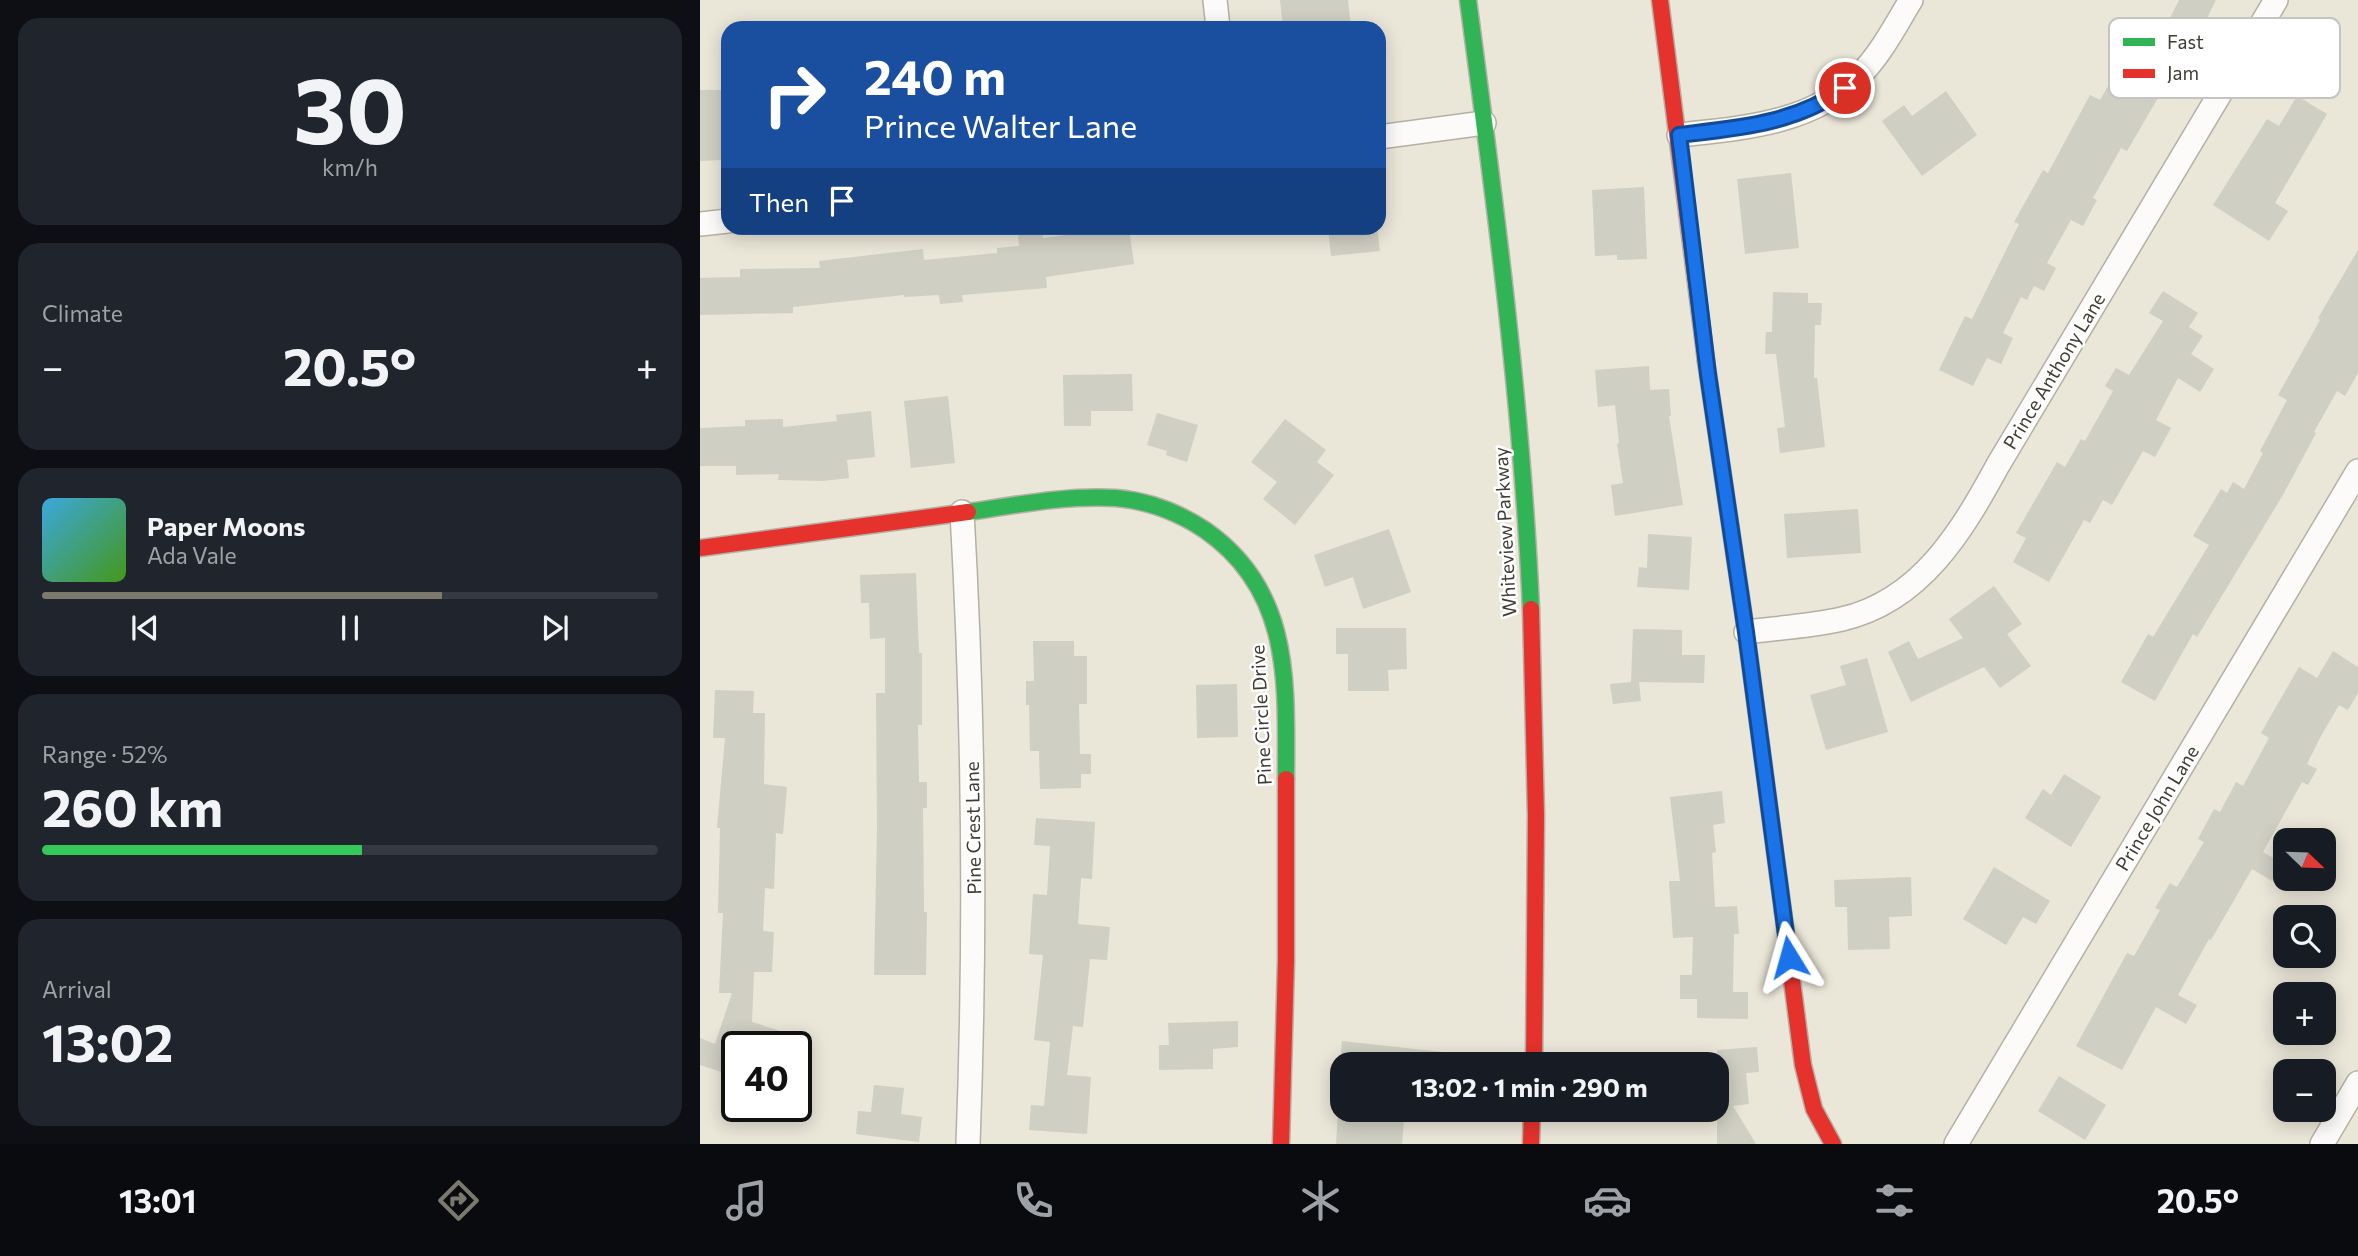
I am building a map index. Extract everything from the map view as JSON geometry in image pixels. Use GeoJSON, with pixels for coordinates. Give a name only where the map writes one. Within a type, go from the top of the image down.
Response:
{"type":"FeatureCollection","features":[{"type":"Feature","properties":{"kind":"street"},"geometry":{"type":"LineString","coordinates":[[1215,0],[1217,21]]}},
{"type":"Feature","properties":{"kind":"street","name":"Whiteview Parkway"},"geometry":{"type":"LineString","coordinates":[[1468,0],[1506,287],[1528,540],[1536,816],[1534,1052]]}},
{"type":"Feature","properties":{"kind":"street"},"geometry":{"type":"LineString","coordinates":[[1660,0],[1708,374],[1746,632],[1806,1081],[1814,1109],[1833,1144]]}},
{"type":"Feature","properties":{"kind":"street"},"geometry":{"type":"LineString","coordinates":[[1679,135],[1771,122],[1801,113],[1829,99],[1859,76],[1871,62],[1911,0]]}},
{"type":"Feature","properties":{"kind":"street","name":"Prince Anthony Lane"},"geometry":{"type":"LineString","coordinates":[[2265,18],[2276,0]]}},
{"type":"Feature","properties":{"kind":"street","name":"Prince Anthony Lane"},"geometry":{"type":"LineString","coordinates":[[1746,632],[1824,622],[1870,610],[1916,580],[1946,550],[1972,512],[2217,98]]}},
{"type":"Feature","properties":{"kind":"street"},"geometry":{"type":"LineString","coordinates":[[1386,136],[1484,123]]}},
{"type":"Feature","properties":{"kind":"street"},"geometry":{"type":"LineString","coordinates":[[700,224],[721,222]]}},
{"type":"Feature","properties":{"kind":"street","name":"Prince John Lane"},"geometry":{"type":"LineString","coordinates":[[1956,1144],[2358,471]]}},
{"type":"Feature","properties":{"kind":"street","name":"Pine Circle Drive"},"geometry":{"type":"LineString","coordinates":[[700,548],[962,512],[1095,498],[1121,498],[1147,503],[1189,520],[1225,545],[1245,566],[1265,598],[1281,646],[1286,737],[1287,940],[1280,1144]]}},
{"type":"Feature","properties":{"kind":"street","name":"Pine Crest Lane"},"geometry":{"type":"LineString","coordinates":[[962,512],[971,678],[974,823],[968,1144]]}},
{"type":"Feature","properties":{"kind":"street"},"geometry":{"type":"LineString","coordinates":[[2322,1144],[2358,1083]]}},
{"type":"Feature","properties":{"kind":"street"},"geometry":{"type":"LineString","coordinates":[[1531,1144],[1532,1122]]}},
{"type":"Feature","properties":{"kind":"building"},"geometry":{"type":"Polygon","coordinates":[[[1280,0],[1348,0],[1350,21],[1282,21],[1280,0]]]}},
{"type":"Feature","properties":{"kind":"building"},"geometry":{"type":"Polygon","coordinates":[[[2179,0],[2216,0],[2207,18],[2170,18],[2179,0]]]}},
{"type":"Feature","properties":{"kind":"building"},"geometry":{"type":"Polygon","coordinates":[[[2109,84],[2109,98],[2158,98],[2127,151],[2121,148],[2093,198],[2097,200],[2083,226],[2071,220],[2047,263],[2056,268],[2044,291],[2034,286],[2027,300],[2021,297],[2003,333],[2013,338],[2001,364],[1987,358],[1973,386],[1939,370],[1965,316],[1972,319],[2019,224],[2014,222],[2043,170],[2048,173],[2090,95],[2100,100],[2109,84]]]}},
{"type":"Feature","properties":{"kind":"building"},"geometry":{"type":"Polygon","coordinates":[[[700,90],[721,90],[721,160],[700,161],[700,90]]]}},
{"type":"Feature","properties":{"kind":"building"},"geometry":{"type":"Polygon","coordinates":[[[1946,91],[1977,135],[1922,176],[1882,121],[1904,105],[1912,116],[1946,91]]]}},
{"type":"Feature","properties":{"kind":"building"},"geometry":{"type":"Polygon","coordinates":[[[2296,98],[2327,114],[2275,203],[2288,211],[2269,241],[2213,205],[2267,119],[2279,126],[2296,98]]]}},
{"type":"Feature","properties":{"kind":"building"},"geometry":{"type":"Polygon","coordinates":[[[1791,173],[1799,248],[1745,254],[1737,179],[1791,173]]]}},
{"type":"Feature","properties":{"kind":"building"},"geometry":{"type":"Polygon","coordinates":[[[1644,187],[1647,259],[1617,260],[1617,255],[1595,256],[1592,190],[1644,187]]]}},
{"type":"Feature","properties":{"kind":"building"},"geometry":{"type":"Polygon","coordinates":[[[1018,235],[1043,235],[1043,238],[1067,235],[1130,235],[1134,264],[1046,277],[1047,288],[962,295],[963,302],[940,304],[939,295],[904,295],[793,307],[793,313],[700,315],[700,278],[740,277],[740,269],[820,268],[819,261],[923,249],[924,260],[997,253],[997,248],[1019,246],[1018,235]]]}},
{"type":"Feature","properties":{"kind":"building"},"geometry":{"type":"Polygon","coordinates":[[[1329,235],[1378,235],[1380,251],[1331,256],[1329,235]]]}},
{"type":"Feature","properties":{"kind":"building"},"geometry":{"type":"Polygon","coordinates":[[[2358,250],[2358,373],[2345,396],[2337,391],[2284,493],[2197,637],[2193,634],[2155,701],[2121,682],[2148,634],[2153,637],[2209,545],[2193,536],[2221,489],[2227,493],[2233,482],[2244,489],[2263,453],[2260,451],[2287,400],[2278,395],[2320,320],[2318,318],[2358,250]]]}},
{"type":"Feature","properties":{"kind":"building"},"geometry":{"type":"Polygon","coordinates":[[[2163,291],[2198,313],[2189,327],[2203,336],[2191,354],[2214,369],[2200,392],[2178,378],[2156,420],[2171,428],[2155,457],[2143,451],[2112,505],[2103,500],[2090,523],[2084,520],[2049,582],[2013,562],[2026,538],[2016,533],[2057,462],[2065,467],[2081,439],[2085,441],[2113,391],[2105,386],[2116,368],[2129,375],[2163,321],[2149,313],[2163,291]]]}},
{"type":"Feature","properties":{"kind":"building"},"geometry":{"type":"Polygon","coordinates":[[[1773,292],[1808,293],[1808,303],[1822,303],[1821,325],[1815,325],[1814,378],[1817,378],[1825,447],[1780,453],[1777,428],[1785,427],[1776,354],[1765,354],[1766,332],[1772,332],[1773,292]]]}},
{"type":"Feature","properties":{"kind":"building"},"geometry":{"type":"Polygon","coordinates":[[[1649,366],[1650,390],[1669,389],[1669,416],[1683,505],[1615,516],[1611,485],[1623,483],[1615,405],[1598,407],[1595,370],[1649,366]]]}},
{"type":"Feature","properties":{"kind":"building"},"geometry":{"type":"Polygon","coordinates":[[[1132,374],[1133,411],[1091,411],[1091,426],[1064,426],[1063,375],[1132,374]]]}},
{"type":"Feature","properties":{"kind":"building"},"geometry":{"type":"Polygon","coordinates":[[[948,396],[955,463],[911,468],[904,401],[948,396]]]}},
{"type":"Feature","properties":{"kind":"building"},"geometry":{"type":"Polygon","coordinates":[[[871,411],[875,457],[847,460],[849,478],[823,481],[778,480],[779,474],[736,475],[736,466],[700,466],[700,428],[745,426],[745,420],[783,419],[783,427],[837,421],[836,415],[871,411]]]}},
{"type":"Feature","properties":{"kind":"building"},"geometry":{"type":"Polygon","coordinates":[[[1157,413],[1198,425],[1187,462],[1166,455],[1167,451],[1147,445],[1157,413]]]}},
{"type":"Feature","properties":{"kind":"building"},"geometry":{"type":"Polygon","coordinates":[[[1285,419],[1326,450],[1317,462],[1334,475],[1295,525],[1263,499],[1277,482],[1251,462],[1285,419]]]}},
{"type":"Feature","properties":{"kind":"building"},"geometry":{"type":"Polygon","coordinates":[[[1858,509],[1861,553],[1787,558],[1784,514],[1858,509]]]}},
{"type":"Feature","properties":{"kind":"building"},"geometry":{"type":"Polygon","coordinates":[[[1389,529],[1411,592],[1363,609],[1353,577],[1325,587],[1314,555],[1389,529]]]}},
{"type":"Feature","properties":{"kind":"building"},"geometry":{"type":"Polygon","coordinates":[[[1648,534],[1692,537],[1689,590],[1637,587],[1639,567],[1647,568],[1648,534]]]}},
{"type":"Feature","properties":{"kind":"building"},"geometry":{"type":"Polygon","coordinates":[[[916,573],[919,653],[922,653],[922,725],[918,725],[919,782],[927,782],[927,808],[923,808],[924,912],[927,912],[926,975],[874,975],[876,693],[885,693],[885,638],[870,639],[869,603],[861,603],[860,575],[916,573]]]}},
{"type":"Feature","properties":{"kind":"building"},"geometry":{"type":"Polygon","coordinates":[[[1994,586],[2022,624],[2007,634],[2031,666],[2000,688],[1984,667],[1911,702],[1888,652],[1909,641],[1918,659],[1963,638],[1949,619],[1994,586]]]}},
{"type":"Feature","properties":{"kind":"building"},"geometry":{"type":"Polygon","coordinates":[[[1336,628],[1406,628],[1407,669],[1388,670],[1389,691],[1348,691],[1348,654],[1336,654],[1336,628]]]}},
{"type":"Feature","properties":{"kind":"building"},"geometry":{"type":"Polygon","coordinates":[[[1633,629],[1682,630],[1682,655],[1705,655],[1704,683],[1639,682],[1641,701],[1613,704],[1610,684],[1631,682],[1633,629]]]}},
{"type":"Feature","properties":{"kind":"building"},"geometry":{"type":"Polygon","coordinates":[[[1033,641],[1074,641],[1074,656],[1087,656],[1087,704],[1079,704],[1080,754],[1091,754],[1091,774],[1081,774],[1081,788],[1040,789],[1039,751],[1030,751],[1029,705],[1026,705],[1026,681],[1034,681],[1033,641]]]}},
{"type":"Feature","properties":{"kind":"building"},"geometry":{"type":"Polygon","coordinates":[[[2333,651],[2358,667],[2358,693],[2348,710],[2339,705],[2307,764],[2317,769],[2308,785],[2302,782],[2276,828],[2273,828],[2273,834],[2263,852],[2273,858],[2272,881],[2252,869],[2178,995],[2197,1005],[2186,1024],[2156,1007],[2122,1070],[2076,1046],[2127,953],[2134,956],[2160,910],[2155,908],[2170,883],[2177,887],[2204,842],[2198,839],[2214,809],[2220,812],[2236,782],[2243,786],[2269,738],[2261,733],[2299,667],[2317,678],[2333,651]]]}},
{"type":"Feature","properties":{"kind":"building"},"geometry":{"type":"Polygon","coordinates":[[[1867,658],[1888,732],[1826,750],[1810,695],[1846,685],[1840,666],[1867,658]]]}},
{"type":"Feature","properties":{"kind":"building"},"geometry":{"type":"Polygon","coordinates":[[[1237,684],[1238,737],[1197,738],[1196,685],[1237,684]]]}},
{"type":"Feature","properties":{"kind":"building"},"geometry":{"type":"Polygon","coordinates":[[[715,690],[754,691],[753,713],[765,713],[764,784],[787,787],[783,834],[776,833],[774,889],[765,888],[763,931],[774,932],[772,972],[754,972],[752,1022],[780,1031],[721,1031],[721,1072],[700,1065],[700,1038],[715,1044],[732,993],[719,993],[723,913],[718,913],[720,828],[717,828],[725,738],[713,738],[715,690]]]}},
{"type":"Feature","properties":{"kind":"building"},"geometry":{"type":"Polygon","coordinates":[[[2064,774],[2101,797],[2071,847],[2025,818],[2043,789],[2051,795],[2064,774]]]}},
{"type":"Feature","properties":{"kind":"building"},"geometry":{"type":"Polygon","coordinates":[[[1722,791],[1725,823],[1713,825],[1716,852],[1712,853],[1715,907],[1737,906],[1739,934],[1734,934],[1733,992],[1748,992],[1748,1019],[1697,1018],[1697,999],[1680,999],[1680,975],[1692,975],[1693,937],[1673,938],[1669,881],[1680,881],[1670,797],[1722,791]]]}},
{"type":"Feature","properties":{"kind":"building"},"geometry":{"type":"Polygon","coordinates":[[[1036,818],[1095,822],[1092,879],[1081,878],[1078,924],[1110,927],[1107,960],[1090,959],[1083,1027],[1073,1026],[1067,1075],[1091,1077],[1087,1134],[1029,1130],[1031,1105],[1044,1106],[1050,1042],[1034,1040],[1043,955],[1029,954],[1033,894],[1047,895],[1050,846],[1034,845],[1036,818]]]}},
{"type":"Feature","properties":{"kind":"building"},"geometry":{"type":"Polygon","coordinates":[[[1994,867],[2050,901],[2036,924],[2023,917],[2006,945],[1963,919],[1994,867]]]}},
{"type":"Feature","properties":{"kind":"building"},"geometry":{"type":"Polygon","coordinates":[[[1911,877],[1912,916],[1889,917],[1890,949],[1848,950],[1847,907],[1835,907],[1834,880],[1911,877]]]}},
{"type":"Feature","properties":{"kind":"building"},"geometry":{"type":"Polygon","coordinates":[[[1238,1021],[1238,1047],[1213,1049],[1213,1069],[1159,1070],[1159,1045],[1169,1045],[1168,1023],[1238,1021]]]}},
{"type":"Feature","properties":{"kind":"building"},"geometry":{"type":"Polygon","coordinates":[[[1342,1041],[1443,1052],[1341,1052],[1342,1041]]]}},
{"type":"Feature","properties":{"kind":"building"},"geometry":{"type":"Polygon","coordinates":[[[1757,1047],[1759,1072],[1746,1073],[1749,1104],[1733,1106],[1756,1144],[1717,1144],[1717,1122],[1729,1122],[1729,1052],[1717,1050],[1757,1047]]]}},
{"type":"Feature","properties":{"kind":"building"},"geometry":{"type":"Polygon","coordinates":[[[2059,1076],[2106,1105],[2085,1140],[2038,1111],[2059,1076]]]}},
{"type":"Feature","properties":{"kind":"building"},"geometry":{"type":"Polygon","coordinates":[[[874,1085],[904,1088],[901,1114],[922,1117],[919,1142],[856,1134],[858,1111],[871,1112],[874,1085]]]}},
{"type":"Feature","properties":{"kind":"building"},"geometry":{"type":"Polygon","coordinates":[[[1337,1122],[1404,1122],[1402,1144],[1336,1144],[1337,1122]]]}},
{"type":"Feature","properties":{"kind":"traffic: fast"},"geometry":{"type":"LineString","coordinates":[[1468,0],[1514,380],[1531,609]]}},
{"type":"Feature","properties":{"kind":"traffic: fast"},"geometry":{"type":"LineString","coordinates":[[1706,361],[1746,632],[1783,912]]}},
{"type":"Feature","properties":{"kind":"traffic: fast"},"geometry":{"type":"LineString","coordinates":[[968,512],[1060,499],[1116,498],[1162,508],[1184,518],[1205,530],[1234,554],[1255,581],[1269,611],[1278,642],[1286,709],[1286,779]]}},
{"type":"Feature","properties":{"kind":"traffic: jam"},"geometry":{"type":"LineString","coordinates":[[1660,0],[1706,361]]}},
{"type":"Feature","properties":{"kind":"traffic: jam"},"geometry":{"type":"LineString","coordinates":[[700,548],[968,512]]}},
{"type":"Feature","properties":{"kind":"traffic: jam"},"geometry":{"type":"LineString","coordinates":[[1531,609],[1536,816],[1534,1052]]}},
{"type":"Feature","properties":{"kind":"traffic: jam"},"geometry":{"type":"LineString","coordinates":[[1281,1144],[1286,961],[1286,779]]}},
{"type":"Feature","properties":{"kind":"traffic: jam"},"geometry":{"type":"LineString","coordinates":[[1783,912],[1803,1065],[1814,1109],[1833,1144]]}},
{"type":"Feature","properties":{"kind":"traffic: jam"},"geometry":{"type":"LineString","coordinates":[[1531,1144],[1532,1122]]}},
{"type":"Feature","properties":{"kind":"route"},"geometry":{"type":"LineString","coordinates":[[1789,957],[1746,632],[1708,374],[1679,135],[1746,127],[1791,117],[1829,99],[1845,88]]}}]}
